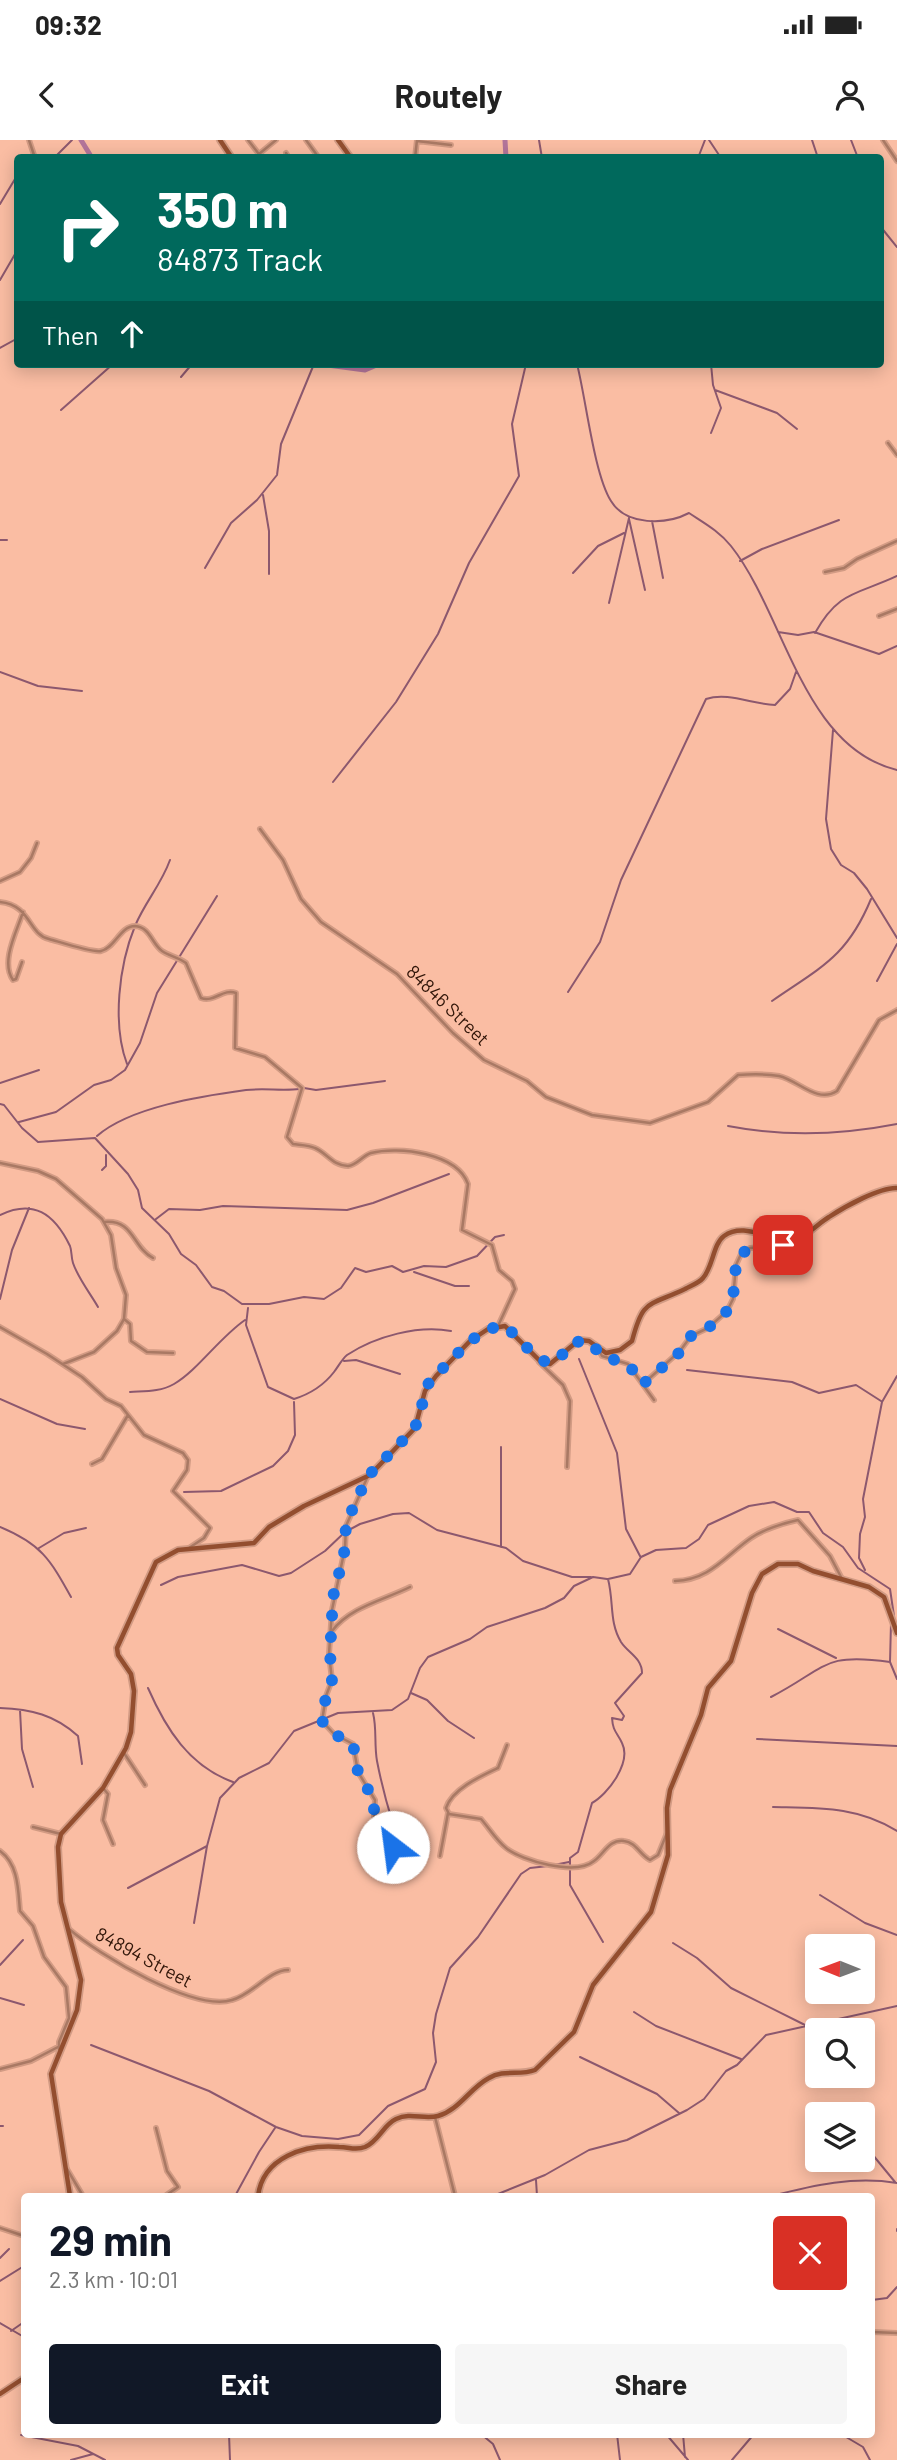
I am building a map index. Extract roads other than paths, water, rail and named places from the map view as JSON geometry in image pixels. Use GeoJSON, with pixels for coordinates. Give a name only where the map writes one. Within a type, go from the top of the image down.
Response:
{"type":"FeatureCollection","features":[{"type":"Feature","properties":{"kind":"street"},"geometry":{"type":"LineString","coordinates":[[262,154],[276,140]]}},
{"type":"Feature","properties":{"kind":"street"},"geometry":{"type":"LineString","coordinates":[[306,140],[317,154]]}},
{"type":"Feature","properties":{"kind":"street"},"geometry":{"type":"LineString","coordinates":[[338,140],[349,154]]}},
{"type":"Feature","properties":{"kind":"street"},"geometry":{"type":"LineString","coordinates":[[417,140],[451,145]]}},
{"type":"Feature","properties":{"kind":"street"},"geometry":{"type":"LineString","coordinates":[[883,140],[897,161]]}},
{"type":"Feature","properties":{"kind":"street"},"geometry":{"type":"LineString","coordinates":[[888,443],[897,455]]}},
{"type":"Feature","properties":{"kind":"street"},"geometry":{"type":"LineString","coordinates":[[825,572],[844,568],[857,558],[897,541]]}},
{"type":"Feature","properties":{"kind":"street"},"geometry":{"type":"LineString","coordinates":[[879,616],[897,609]]}},
{"type":"Feature","properties":{"kind":"street","name":"84846 Street"},"geometry":{"type":"LineString","coordinates":[[260,829],[283,860],[301,899],[321,922],[397,974],[484,1060],[527,1081],[547,1097],[592,1115],[634,1123],[658,1122],[708,1102],[738,1075],[779,1076],[811,1092],[830,1095],[841,1086],[879,1020],[897,1010]]}},
{"type":"Feature","properties":{"kind":"street"},"geometry":{"type":"LineString","coordinates":[[0,881],[20,872],[31,858],[37,843]]}},
{"type":"Feature","properties":{"kind":"street"},"geometry":{"type":"LineString","coordinates":[[0,902],[16,905],[44,937],[93,951],[106,950],[129,928],[139,927],[148,932],[163,952],[186,963],[201,998],[209,1000],[232,991],[236,993],[238,1005],[235,1048],[265,1057],[302,1088],[300,1102],[288,1130],[289,1140],[316,1148],[333,1162],[344,1165],[354,1164],[374,1153],[396,1150],[436,1158],[456,1166],[468,1184],[462,1230],[492,1245],[499,1270],[512,1281],[515,1289],[498,1325],[470,1341],[429,1382],[415,1428],[369,1475],[346,1526],[344,1554],[333,1597],[330,1654],[332,1680],[322,1721],[334,1734],[353,1744],[358,1772],[374,1800],[374,1816],[393,1847]]}},
{"type":"Feature","properties":{"kind":"street"},"geometry":{"type":"LineString","coordinates":[[22,962],[16,979],[13,980],[9,974],[8,960],[23,911]]}},
{"type":"Feature","properties":{"kind":"street"},"geometry":{"type":"LineString","coordinates":[[0,1163],[38,1171],[56,1178],[104,1222],[111,1235],[116,1268],[125,1289],[124,1320],[117,1331],[89,1355],[62,1365]]}},
{"type":"Feature","properties":{"kind":"street"},"geometry":{"type":"LineString","coordinates":[[643,1384],[680,1352],[691,1336],[708,1328],[727,1311],[733,1298],[736,1265],[741,1254],[750,1248],[795,1244],[800,1237],[830,1216],[879,1190],[897,1188]]}},
{"type":"Feature","properties":{"kind":"street"},"geometry":{"type":"LineString","coordinates":[[104,1222],[127,1227],[145,1253],[153,1258]]}},
{"type":"Feature","properties":{"kind":"street"},"geometry":{"type":"LineString","coordinates":[[539,1359],[550,1364],[556,1361],[563,1350],[579,1340],[589,1341],[606,1353],[626,1347],[632,1341],[637,1318],[643,1309],[702,1280],[714,1260],[719,1241],[725,1234],[743,1231],[782,1239],[800,1237]]}},
{"type":"Feature","properties":{"kind":"street"},"geometry":{"type":"LineString","coordinates":[[124,1320],[130,1324],[131,1341],[147,1352],[173,1353]]}},
{"type":"Feature","properties":{"kind":"street"},"geometry":{"type":"LineString","coordinates":[[498,1325],[505,1326],[517,1335],[539,1359],[545,1371],[563,1385],[570,1401],[567,1467]]}},
{"type":"Feature","properties":{"kind":"street"},"geometry":{"type":"LineString","coordinates":[[0,1327],[82,1377],[106,1399],[121,1406],[144,1435],[178,1450],[188,1460],[184,1477],[173,1491],[210,1528],[204,1538],[186,1550]]}},
{"type":"Feature","properties":{"kind":"street"},"geometry":{"type":"LineString","coordinates":[[597,1347],[602,1356],[628,1364],[654,1400]]}},
{"type":"Feature","properties":{"kind":"street"},"geometry":{"type":"LineString","coordinates":[[92,1464],[102,1459],[128,1415]]}},
{"type":"Feature","properties":{"kind":"street"},"geometry":{"type":"LineString","coordinates":[[0,2069],[31,2061],[59,2048],[72,2023],[80,1991],[80,1970],[66,1927],[57,1871],[61,1834],[103,1788],[124,1753],[131,1732],[134,1690],[131,1674],[118,1655],[118,1642],[156,1562],[178,1550],[254,1543],[269,1527],[333,1489],[369,1475]]}},
{"type":"Feature","properties":{"kind":"street"},"geometry":{"type":"LineString","coordinates":[[675,1581],[696,1578],[735,1554],[751,1538],[798,1520],[830,1556],[841,1577]]}},
{"type":"Feature","properties":{"kind":"street"},"geometry":{"type":"LineString","coordinates":[[259,2193],[265,2173],[295,2152],[310,2147],[338,2146],[355,2150],[371,2144],[397,2118],[409,2115],[435,2117],[456,2106],[491,2076],[535,2070],[567,2040],[576,2026],[593,1985],[651,1912],[665,1872],[670,1790],[701,1715],[708,1688],[731,1661],[756,1584],[767,1569],[786,1563],[841,1577],[881,1594],[897,1633]]}},
{"type":"Feature","properties":{"kind":"street"},"geometry":{"type":"LineString","coordinates":[[332,1631],[342,1620],[354,1616],[362,1606],[410,1587]]}},
{"type":"Feature","properties":{"kind":"street"},"geometry":{"type":"LineString","coordinates":[[440,1856],[448,1813],[447,1804],[455,1794],[498,1768],[507,1745]]}},
{"type":"Feature","properties":{"kind":"street"},"geometry":{"type":"LineString","coordinates":[[124,1753],[145,1785]]}},
{"type":"Feature","properties":{"kind":"street"},"geometry":{"type":"LineString","coordinates":[[103,1788],[108,1794],[103,1819],[113,1844]]}},
{"type":"Feature","properties":{"kind":"street"},"geometry":{"type":"LineString","coordinates":[[448,1813],[479,1818],[508,1850],[558,1867],[587,1865],[611,1844],[623,1841],[633,1844],[647,1859],[654,1859],[668,1830]]}},
{"type":"Feature","properties":{"kind":"street"},"geometry":{"type":"LineString","coordinates":[[33,1827],[61,1834]]}},
{"type":"Feature","properties":{"kind":"street"},"geometry":{"type":"LineString","coordinates":[[0,1852],[10,1860],[20,1888],[20,1912],[33,1926],[41,1954],[66,1987],[69,2018],[51,2082],[69,2193]]}},
{"type":"Feature","properties":{"kind":"street","name":"84894 Street"},"geometry":{"type":"LineString","coordinates":[[66,1927],[110,1957],[172,1991],[201,2002],[213,2004],[245,1996],[273,1975],[288,1970]]}},
{"type":"Feature","properties":{"kind":"street"},"geometry":{"type":"LineString","coordinates":[[435,2117],[454,2193]]}},
{"type":"Feature","properties":{"kind":"street"},"geometry":{"type":"LineString","coordinates":[[156,2127],[167,2171],[178,2187],[169,2193]]}},
{"type":"Feature","properties":{"kind":"street"},"geometry":{"type":"LineString","coordinates":[[64,2165],[81,2193]]}},
{"type":"Feature","properties":{"kind":"street"},"geometry":{"type":"LineString","coordinates":[[0,2228],[21,2235]]}},
{"type":"Feature","properties":{"kind":"street"},"geometry":{"type":"LineString","coordinates":[[875,2332],[897,2333]]}},
{"type":"Feature","properties":{"kind":"street"},"geometry":{"type":"LineString","coordinates":[[0,2394],[21,2380]]}},
{"type":"Feature","properties":{"kind":"waterway"},"geometry":{"type":"LineString","coordinates":[[58,154],[72,140]]}},
{"type":"Feature","properties":{"kind":"waterway"},"geometry":{"type":"LineString","coordinates":[[81,140],[90,154]]}},
{"type":"Feature","properties":{"kind":"waterway"},"geometry":{"type":"LineString","coordinates":[[505,140],[506,154]]}},
{"type":"Feature","properties":{"kind":"waterway"},"geometry":{"type":"LineString","coordinates":[[539,140],[541,154]]}},
{"type":"Feature","properties":{"kind":"waterway"},"geometry":{"type":"LineString","coordinates":[[700,154],[705,140]]}},
{"type":"Feature","properties":{"kind":"waterway"},"geometry":{"type":"LineString","coordinates":[[709,140],[718,154]]}},
{"type":"Feature","properties":{"kind":"waterway"},"geometry":{"type":"LineString","coordinates":[[812,140],[817,154]]}},
{"type":"Feature","properties":{"kind":"waterway"},"geometry":{"type":"LineString","coordinates":[[851,140],[856,154]]}},
{"type":"Feature","properties":{"kind":"waterway"},"geometry":{"type":"LineString","coordinates":[[0,204],[14,181]]}},
{"type":"Feature","properties":{"kind":"waterway"},"geometry":{"type":"LineString","coordinates":[[884,231],[897,247]]}},
{"type":"Feature","properties":{"kind":"waterway"},"geometry":{"type":"LineString","coordinates":[[0,280],[14,256]]}},
{"type":"Feature","properties":{"kind":"waterway"},"geometry":{"type":"LineString","coordinates":[[0,348],[14,340]]}},
{"type":"Feature","properties":{"kind":"waterway"},"geometry":{"type":"LineString","coordinates":[[61,410],[108,368]]}},
{"type":"Feature","properties":{"kind":"waterway"},"geometry":{"type":"LineString","coordinates":[[181,377],[189,368]]}},
{"type":"Feature","properties":{"kind":"waterway"},"geometry":{"type":"LineString","coordinates":[[205,568],[231,523],[257,500],[277,475],[281,444],[312,368]]}},
{"type":"Feature","properties":{"kind":"waterway"},"geometry":{"type":"LineString","coordinates":[[350,368],[370,368]]}},
{"type":"Feature","properties":{"kind":"waterway"},"geometry":{"type":"LineString","coordinates":[[333,782],[396,702],[438,634],[469,563],[519,476],[512,424],[525,368]]}},
{"type":"Feature","properties":{"kind":"waterway"},"geometry":{"type":"LineString","coordinates":[[578,368],[595,455],[611,501],[626,515],[647,521],[669,520],[689,513],[721,536],[750,574],[817,707],[839,735],[865,757],[897,770]]}},
{"type":"Feature","properties":{"kind":"waterway"},"geometry":{"type":"LineString","coordinates":[[711,368],[713,385],[721,408],[711,433]]}},
{"type":"Feature","properties":{"kind":"waterway"},"geometry":{"type":"LineString","coordinates":[[715,390],[777,413],[797,429]]}},
{"type":"Feature","properties":{"kind":"waterway"},"geometry":{"type":"LineString","coordinates":[[263,495],[269,531],[269,574]]}},
{"type":"Feature","properties":{"kind":"waterway"},"geometry":{"type":"LineString","coordinates":[[609,603],[629,518]]}},
{"type":"Feature","properties":{"kind":"waterway"},"geometry":{"type":"LineString","coordinates":[[629,519],[645,590]]}},
{"type":"Feature","properties":{"kind":"waterway"},"geometry":{"type":"LineString","coordinates":[[740,561],[762,549],[839,520]]}},
{"type":"Feature","properties":{"kind":"waterway"},"geometry":{"type":"LineString","coordinates":[[652,521],[663,578]]}},
{"type":"Feature","properties":{"kind":"waterway"},"geometry":{"type":"LineString","coordinates":[[573,573],[598,546],[624,533]]}},
{"type":"Feature","properties":{"kind":"waterway"},"geometry":{"type":"LineString","coordinates":[[0,540],[7,540]]}},
{"type":"Feature","properties":{"kind":"waterway"},"geometry":{"type":"LineString","coordinates":[[815,633],[841,601],[897,576]]}},
{"type":"Feature","properties":{"kind":"waterway"},"geometry":{"type":"LineString","coordinates":[[778,632],[798,635],[814,632],[879,654],[897,646]]}},
{"type":"Feature","properties":{"kind":"waterway"},"geometry":{"type":"LineString","coordinates":[[0,672],[38,686],[82,691]]}},
{"type":"Feature","properties":{"kind":"waterway"},"geometry":{"type":"LineString","coordinates":[[568,992],[600,942],[621,880],[706,699],[723,697],[775,705],[790,689],[796,672]]}},
{"type":"Feature","properties":{"kind":"waterway"},"geometry":{"type":"LineString","coordinates":[[833,730],[826,819],[831,849],[841,865],[854,873],[867,889],[897,938]]}},
{"type":"Feature","properties":{"kind":"waterway"},"geometry":{"type":"LineString","coordinates":[[127,1064],[120,1031],[121,976],[135,926],[170,860]]}},
{"type":"Feature","properties":{"kind":"waterway"},"geometry":{"type":"LineString","coordinates":[[19,1122],[56,1112],[94,1085],[111,1080],[125,1070],[140,1043],[157,993],[217,896]]}},
{"type":"Feature","properties":{"kind":"waterway"},"geometry":{"type":"LineString","coordinates":[[772,1001],[819,969],[842,948],[862,919],[871,899]]}},
{"type":"Feature","properties":{"kind":"waterway"},"geometry":{"type":"LineString","coordinates":[[877,981],[897,944]]}},
{"type":"Feature","properties":{"kind":"waterway"},"geometry":{"type":"LineString","coordinates":[[0,1083],[39,1070]]}},
{"type":"Feature","properties":{"kind":"waterway"},"geometry":{"type":"LineString","coordinates":[[304,1088],[316,1090],[385,1081]]}},
{"type":"Feature","properties":{"kind":"waterway"},"geometry":{"type":"LineString","coordinates":[[97,1136],[128,1117],[167,1104],[246,1090],[300,1089]]}},
{"type":"Feature","properties":{"kind":"waterway"},"geometry":{"type":"LineString","coordinates":[[0,1104],[4,1105],[22,1128],[38,1142],[95,1138],[128,1174],[138,1190],[142,1208],[169,1234],[181,1254],[196,1265],[212,1287],[224,1291],[242,1304],[269,1304],[304,1297],[324,1299],[341,1288],[355,1268],[366,1272],[392,1266],[403,1272],[424,1266],[446,1267],[477,1256],[495,1237],[504,1235]]}},
{"type":"Feature","properties":{"kind":"waterway"},"geometry":{"type":"LineString","coordinates":[[728,1126],[771,1132],[813,1133],[897,1124]]}},
{"type":"Feature","properties":{"kind":"waterway"},"geometry":{"type":"LineString","coordinates":[[102,1170],[106,1166],[106,1155]]}},
{"type":"Feature","properties":{"kind":"waterway"},"geometry":{"type":"LineString","coordinates":[[156,1219],[169,1209],[200,1210],[223,1206],[347,1210],[449,1174]]}},
{"type":"Feature","properties":{"kind":"waterway"},"geometry":{"type":"LineString","coordinates":[[0,1215],[23,1208],[50,1217],[70,1246],[75,1269],[98,1307]]}},
{"type":"Feature","properties":{"kind":"waterway"},"geometry":{"type":"LineString","coordinates":[[0,1299],[12,1250],[29,1208]]}},
{"type":"Feature","properties":{"kind":"waterway"},"geometry":{"type":"LineString","coordinates":[[414,1272],[455,1286],[469,1286]]}},
{"type":"Feature","properties":{"kind":"waterway"},"geometry":{"type":"LineString","coordinates":[[248,1308],[246,1325],[268,1387],[294,1399],[321,1385],[347,1355],[371,1342],[411,1331],[451,1331]]}},
{"type":"Feature","properties":{"kind":"waterway"},"geometry":{"type":"LineString","coordinates":[[130,1392],[158,1390],[174,1384],[245,1320]]}},
{"type":"Feature","properties":{"kind":"waterway"},"geometry":{"type":"LineString","coordinates":[[579,1359],[617,1453],[626,1529],[640,1556]]}},
{"type":"Feature","properties":{"kind":"waterway"},"geometry":{"type":"LineString","coordinates":[[344,1361],[356,1360],[400,1374]]}},
{"type":"Feature","properties":{"kind":"waterway"},"geometry":{"type":"LineString","coordinates":[[687,1370],[792,1382],[819,1393],[856,1385],[881,1401]]}},
{"type":"Feature","properties":{"kind":"waterway"},"geometry":{"type":"LineString","coordinates":[[865,1570],[859,1558],[860,1534],[865,1517],[863,1499],[882,1402],[897,1376]]}},
{"type":"Feature","properties":{"kind":"waterway"},"geometry":{"type":"LineString","coordinates":[[0,1399],[57,1424],[85,1429]]}},
{"type":"Feature","properties":{"kind":"waterway"},"geometry":{"type":"LineString","coordinates":[[184,1492],[221,1491],[273,1466],[288,1451],[295,1435],[294,1402]]}},
{"type":"Feature","properties":{"kind":"waterway"},"geometry":{"type":"LineString","coordinates":[[501,1447],[501,1547]]}},
{"type":"Feature","properties":{"kind":"waterway"},"geometry":{"type":"LineString","coordinates":[[570,1865],[570,1858],[578,1852],[592,1803],[611,1786],[624,1760],[622,1743],[614,1729],[612,1718],[622,1720],[624,1716],[615,1703],[642,1673],[640,1663],[617,1634],[608,1579],[630,1574],[641,1557],[656,1550],[686,1548],[699,1539],[708,1525],[749,1506],[774,1502],[797,1512],[809,1512],[823,1533],[843,1547],[858,1568],[890,1589],[894,1616]]}},
{"type":"Feature","properties":{"kind":"waterway"},"geometry":{"type":"LineString","coordinates":[[161,1585],[178,1577],[242,1565],[279,1576],[291,1573],[325,1551],[345,1532],[360,1524],[393,1514],[409,1513],[437,1530],[506,1548],[523,1561],[572,1577],[591,1577]]}},
{"type":"Feature","properties":{"kind":"waterway"},"geometry":{"type":"LineString","coordinates":[[0,1527],[14,1533],[43,1554],[71,1597]]}},
{"type":"Feature","properties":{"kind":"waterway"},"geometry":{"type":"LineString","coordinates":[[39,1548],[64,1533],[86,1528]]}},
{"type":"Feature","properties":{"kind":"waterway"},"geometry":{"type":"LineString","coordinates":[[194,1923],[207,1846],[220,1798],[239,1778],[269,1763],[294,1731],[338,1713],[392,1710],[408,1699],[420,1668],[428,1657],[470,1639],[487,1627],[545,1608],[564,1598],[574,1586],[593,1577],[607,1579]]}},
{"type":"Feature","properties":{"kind":"waterway"},"geometry":{"type":"LineString","coordinates":[[891,1623],[890,1662],[897,1679]]}},
{"type":"Feature","properties":{"kind":"waterway"},"geometry":{"type":"LineString","coordinates":[[778,1629],[836,1658]]}},
{"type":"Feature","properties":{"kind":"waterway"},"geometry":{"type":"LineString","coordinates":[[771,1697],[837,1661],[868,1659],[890,1662]]}},
{"type":"Feature","properties":{"kind":"waterway"},"geometry":{"type":"LineString","coordinates":[[148,1688],[171,1732],[181,1744],[204,1766],[233,1782]]}},
{"type":"Feature","properties":{"kind":"waterway"},"geometry":{"type":"LineString","coordinates":[[411,1693],[427,1700],[448,1721],[474,1738]]}},
{"type":"Feature","properties":{"kind":"waterway"},"geometry":{"type":"LineString","coordinates":[[0,1708],[42,1714],[69,1729],[78,1736],[82,1764]]}},
{"type":"Feature","properties":{"kind":"waterway"},"geometry":{"type":"LineString","coordinates":[[20,1710],[22,1749],[33,1787]]}},
{"type":"Feature","properties":{"kind":"waterway"},"geometry":{"type":"LineString","coordinates":[[373,1713],[380,1774],[390,1815],[408,1867]]}},
{"type":"Feature","properties":{"kind":"waterway"},"geometry":{"type":"LineString","coordinates":[[757,1739],[897,1746]]}},
{"type":"Feature","properties":{"kind":"waterway"},"geometry":{"type":"LineString","coordinates":[[773,1807],[837,1810],[867,1817],[897,1831]]}},
{"type":"Feature","properties":{"kind":"waterway"},"geometry":{"type":"LineString","coordinates":[[128,1888],[207,1846]]}},
{"type":"Feature","properties":{"kind":"waterway"},"geometry":{"type":"LineString","coordinates":[[554,1865],[569,1862]]}},
{"type":"Feature","properties":{"kind":"waterway"},"geometry":{"type":"LineString","coordinates":[[91,2045],[209,2091],[276,2127],[302,2136],[338,2139],[359,2135],[388,2106],[425,2089],[436,2062],[433,2033],[450,1968],[478,1937],[521,1874],[530,1868],[548,1866]]}},
{"type":"Feature","properties":{"kind":"waterway"},"geometry":{"type":"LineString","coordinates":[[570,1869],[570,1885],[603,1942]]}},
{"type":"Feature","properties":{"kind":"waterway"},"geometry":{"type":"LineString","coordinates":[[820,1895],[865,1923],[897,1935]]}},
{"type":"Feature","properties":{"kind":"waterway"},"geometry":{"type":"LineString","coordinates":[[0,1965],[23,1940]]}},
{"type":"Feature","properties":{"kind":"waterway"},"geometry":{"type":"LineString","coordinates":[[673,1943],[697,1958],[731,1988],[805,2025]]}},
{"type":"Feature","properties":{"kind":"waterway"},"geometry":{"type":"LineString","coordinates":[[0,1998],[24,2005]]}},
{"type":"Feature","properties":{"kind":"waterway"},"geometry":{"type":"LineString","coordinates":[[500,2193],[545,2175],[589,2150],[627,2140],[687,2110],[704,2099],[726,2071],[737,2065],[766,2035],[897,2006]]}},
{"type":"Feature","properties":{"kind":"waterway"},"geometry":{"type":"LineString","coordinates":[[634,2012],[656,2026],[741,2059]]}},
{"type":"Feature","properties":{"kind":"waterway"},"geometry":{"type":"LineString","coordinates":[[580,2057],[657,2094],[679,2113]]}},
{"type":"Feature","properties":{"kind":"waterway"},"geometry":{"type":"LineString","coordinates":[[237,2193],[275,2128]]}},
{"type":"Feature","properties":{"kind":"waterway"},"geometry":{"type":"LineString","coordinates":[[875,2158],[895,2182]]}},
{"type":"Feature","properties":{"kind":"waterway"},"geometry":{"type":"LineString","coordinates":[[536,2180],[537,2193]]}},
{"type":"Feature","properties":{"kind":"waterway"},"geometry":{"type":"LineString","coordinates":[[785,2193],[850,2181],[897,2183]]}},
{"type":"Feature","properties":{"kind":"waterway"},"geometry":{"type":"LineString","coordinates":[[0,2258],[9,2249]]}},
{"type":"Feature","properties":{"kind":"waterway"},"geometry":{"type":"LineString","coordinates":[[0,2281],[21,2268]]}},
{"type":"Feature","properties":{"kind":"waterway"},"geometry":{"type":"LineString","coordinates":[[875,2300],[887,2298],[897,2287]]}},
{"type":"Feature","properties":{"kind":"waterway"},"geometry":{"type":"LineString","coordinates":[[0,2323],[21,2335]]}},
{"type":"Feature","properties":{"kind":"waterway"},"geometry":{"type":"LineString","coordinates":[[11,2331],[21,2324]]}},
{"type":"Feature","properties":{"kind":"waterway"},"geometry":{"type":"LineString","coordinates":[[37,2438],[78,2446],[105,2460]]}},
{"type":"Feature","properties":{"kind":"waterway"},"geometry":{"type":"LineString","coordinates":[[229,2438],[230,2460]]}},
{"type":"Feature","properties":{"kind":"waterway"},"geometry":{"type":"LineString","coordinates":[[486,2438],[493,2444],[500,2460]]}},
{"type":"Feature","properties":{"kind":"waterway"},"geometry":{"type":"LineString","coordinates":[[617,2438],[620,2460]]}},
{"type":"Feature","properties":{"kind":"waterway"},"geometry":{"type":"LineString","coordinates":[[669,2438],[688,2460]]}},
{"type":"Feature","properties":{"kind":"waterway"},"geometry":{"type":"LineString","coordinates":[[683,2438],[685,2457]]}},
{"type":"Feature","properties":{"kind":"waterway"},"geometry":{"type":"LineString","coordinates":[[732,2460],[751,2438]]}},
{"type":"Feature","properties":{"kind":"waterway"},"geometry":{"type":"LineString","coordinates":[[848,2438],[863,2447],[870,2460]]}},
{"type":"Feature","properties":{"kind":"waterway"},"geometry":{"type":"LineString","coordinates":[[71,2460],[93,2454]]}}]}
